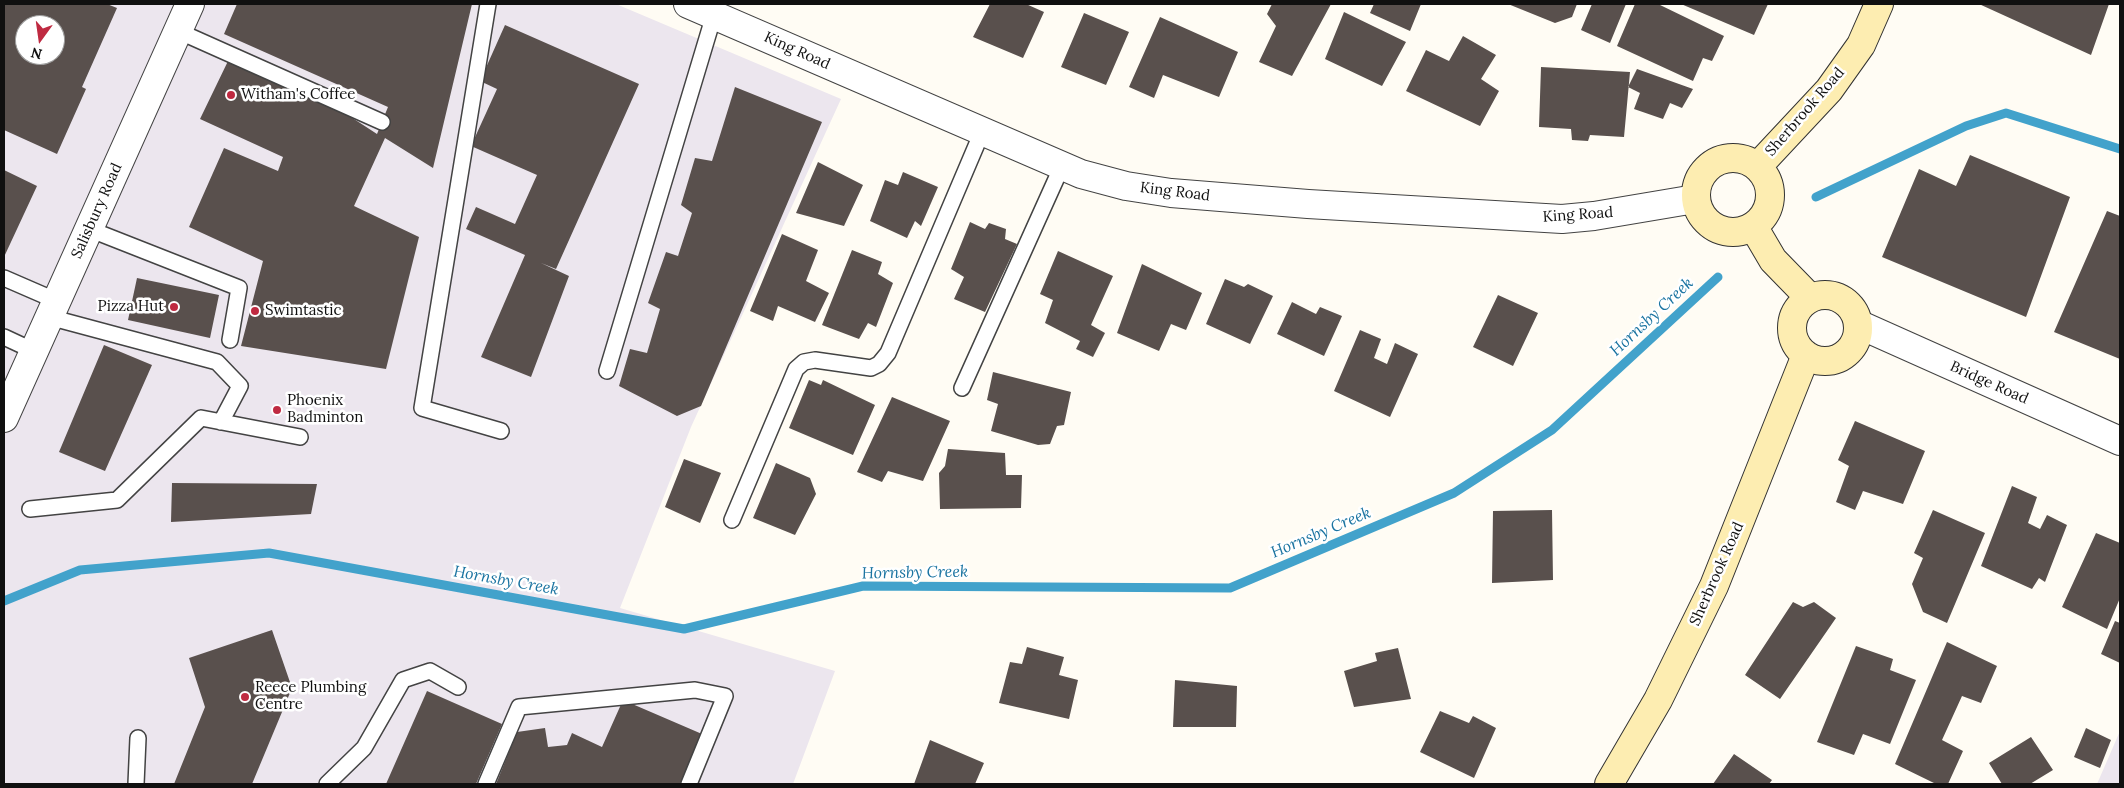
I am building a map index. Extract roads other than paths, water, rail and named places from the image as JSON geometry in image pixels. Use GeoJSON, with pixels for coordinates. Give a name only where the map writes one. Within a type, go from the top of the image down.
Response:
{"type":"FeatureCollection","features":[{"type":"Feature","properties":{"kind":"main road","name":"Sherbrook Road"},"geometry":{"type":"LineString","coordinates":[[1758,166],[1829,90],[1861,44],[1879,4]]}},
{"type":"Feature","properties":{"kind":"main road"},"geometry":{"type":"LineString","coordinates":[[1734,157],[1747,160],[1758,166],[1770,186],[1771,197],[1763,218],[1742,232],[1729,232],[1717,228],[1706,221],[1699,211],[1696,199],[1696,186],[1701,174],[1710,165],[1721,159],[1734,157]]}},
{"type":"Feature","properties":{"kind":"main road"},"geometry":{"type":"LineString","coordinates":[[1753,226],[1773,260],[1810,298]]}},
{"type":"Feature","properties":{"kind":"main road"},"geometry":{"type":"LineString","coordinates":[[1830,295],[1841,299],[1849,305],[1858,324],[1857,335],[1853,345],[1837,358],[1822,360],[1806,355],[1798,348],[1793,337],[1794,315],[1800,305],[1810,298],[1830,295]]}},
{"type":"Feature","properties":{"kind":"main road","name":"Sherbrook Road"},"geometry":{"type":"LineString","coordinates":[[1609,784],[1658,700],[1714,586],[1806,355]]}},
{"type":"Feature","properties":{"kind":"street","name":"King Road"},"geometry":{"type":"LineString","coordinates":[[688,4],[1081,174],[1126,186],[1171,193],[1562,219],[1594,216],[1696,199]]}},
{"type":"Feature","properties":{"kind":"street","name":"Salisbury Road"},"geometry":{"type":"LineString","coordinates":[[4,418],[89,229],[182,12]]}},
{"type":"Feature","properties":{"kind":"street","name":"Bridge Road"},"geometry":{"type":"LineString","coordinates":[[1858,324],[2120,441]]}},
{"type":"Feature","properties":{"kind":"lane"},"geometry":{"type":"LineString","coordinates":[[488,4],[422,408],[501,431]]}},
{"type":"Feature","properties":{"kind":"lane"},"geometry":{"type":"LineString","coordinates":[[182,12],[382,122]]}},
{"type":"Feature","properties":{"kind":"lane"},"geometry":{"type":"LineString","coordinates":[[607,371],[714,15]]}},
{"type":"Feature","properties":{"kind":"lane"},"geometry":{"type":"LineString","coordinates":[[732,520],[796,369],[804,362],[815,360],[871,368],[879,364],[888,353],[982,132]]}},
{"type":"Feature","properties":{"kind":"lane"},"geometry":{"type":"LineString","coordinates":[[962,388],[1062,166]]}},
{"type":"Feature","properties":{"kind":"lane"},"geometry":{"type":"LineString","coordinates":[[89,229],[239,288],[230,340]]}},
{"type":"Feature","properties":{"kind":"lane"},"geometry":{"type":"LineString","coordinates":[[4,278],[53,309],[217,362],[240,386],[221,422]]}},
{"type":"Feature","properties":{"kind":"lane"},"geometry":{"type":"LineString","coordinates":[[4,337],[34,351]]}},
{"type":"Feature","properties":{"kind":"lane"},"geometry":{"type":"LineString","coordinates":[[30,509],[117,500],[201,418],[300,436]]}},
{"type":"Feature","properties":{"kind":"lane"},"geometry":{"type":"LineString","coordinates":[[327,784],[364,748],[403,680],[430,671],[458,687]]}},
{"type":"Feature","properties":{"kind":"lane"},"geometry":{"type":"LineString","coordinates":[[486,784],[519,707],[695,690],[725,696],[689,784]]}},
{"type":"Feature","properties":{"kind":"lane"},"geometry":{"type":"LineString","coordinates":[[136,784],[138,738]]}},
{"type":"Feature","properties":{"kind":"waterway"},"geometry":{"type":"LineString","coordinates":[[1816,197],[1966,126],[2006,113],[2120,149]]}},
{"type":"Feature","properties":{"kind":"waterway","name":"Hornsby Creek"},"geometry":{"type":"LineString","coordinates":[[4,601],[80,570],[269,553],[684,629],[863,586],[1230,588],[1454,493],[1552,430],[1718,277]]}},
{"type":"Feature","properties":{"kind":"place","name":"Witham's Coffee"},"geometry":{"type":"Point","coordinates":[231,95]}},
{"type":"Feature","properties":{"kind":"place","name":"Pizza Hut"},"geometry":{"type":"Point","coordinates":[174,307]}},
{"type":"Feature","properties":{"kind":"place","name":"Swimtastic"},"geometry":{"type":"Point","coordinates":[255,311]}},
{"type":"Feature","properties":{"kind":"place","name":"Phoenix Badminton"},"geometry":{"type":"Point","coordinates":[277,410]}},
{"type":"Feature","properties":{"kind":"place","name":"Reece Plumbing Centre"},"geometry":{"type":"Point","coordinates":[245,697]}}]}
